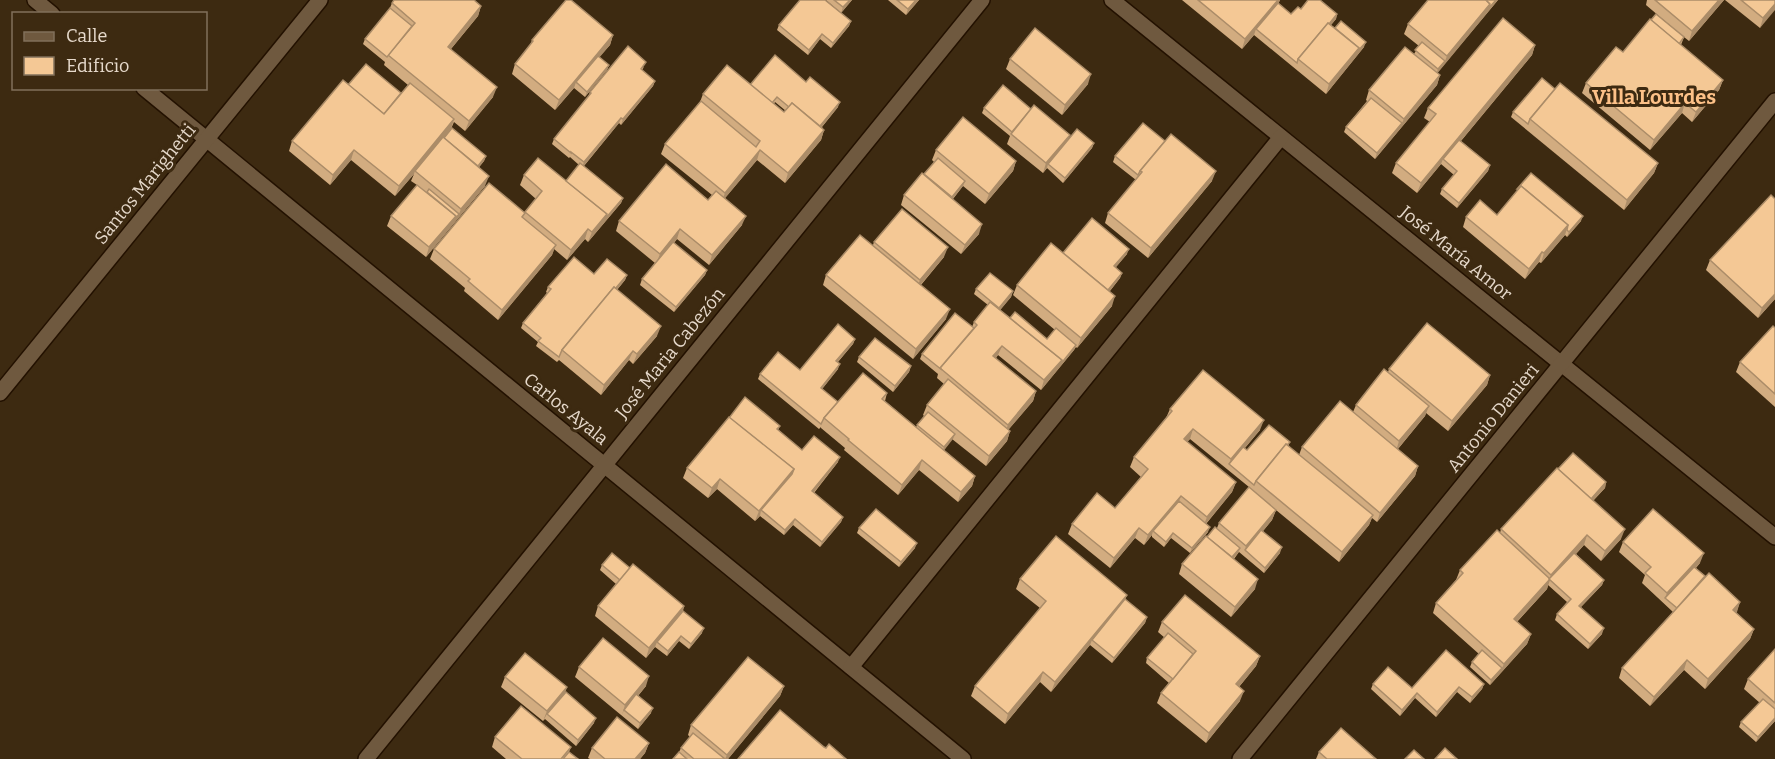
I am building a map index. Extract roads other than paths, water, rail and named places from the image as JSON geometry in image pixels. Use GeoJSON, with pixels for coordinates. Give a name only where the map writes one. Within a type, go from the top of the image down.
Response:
{"type":"FeatureCollection","features":[{"type":"Feature","properties":{"kind":"street"},"geometry":{"type":"LineString","coordinates":[[35,0],[50,12]]}},
{"type":"Feature","properties":{"kind":"street","name":"Santos Marighetti"},"geometry":{"type":"LineString","coordinates":[[0,393],[320,0]]}},
{"type":"Feature","properties":{"kind":"street","name":"José Maria Cabezón"},"geometry":{"type":"LineString","coordinates":[[366,759],[982,0]]}},
{"type":"Feature","properties":{"kind":"street","name":"José María Amor"},"geometry":{"type":"LineString","coordinates":[[1112,0],[1775,537]]}},
{"type":"Feature","properties":{"kind":"street","name":"Carlos Ayala"},"geometry":{"type":"LineString","coordinates":[[146,90],[963,759]]}},
{"type":"Feature","properties":{"kind":"street","name":"Antonio Danieri"},"geometry":{"type":"LineString","coordinates":[[1240,759],[1775,101]]}},
{"type":"Feature","properties":{"kind":"street"},"geometry":{"type":"LineString","coordinates":[[851,667],[1281,137]]}},
{"type":"Feature","properties":{"kind":"district","name":"Villa Lourdes"},"geometry":{"type":"Point","coordinates":[1654,97]}}]}
